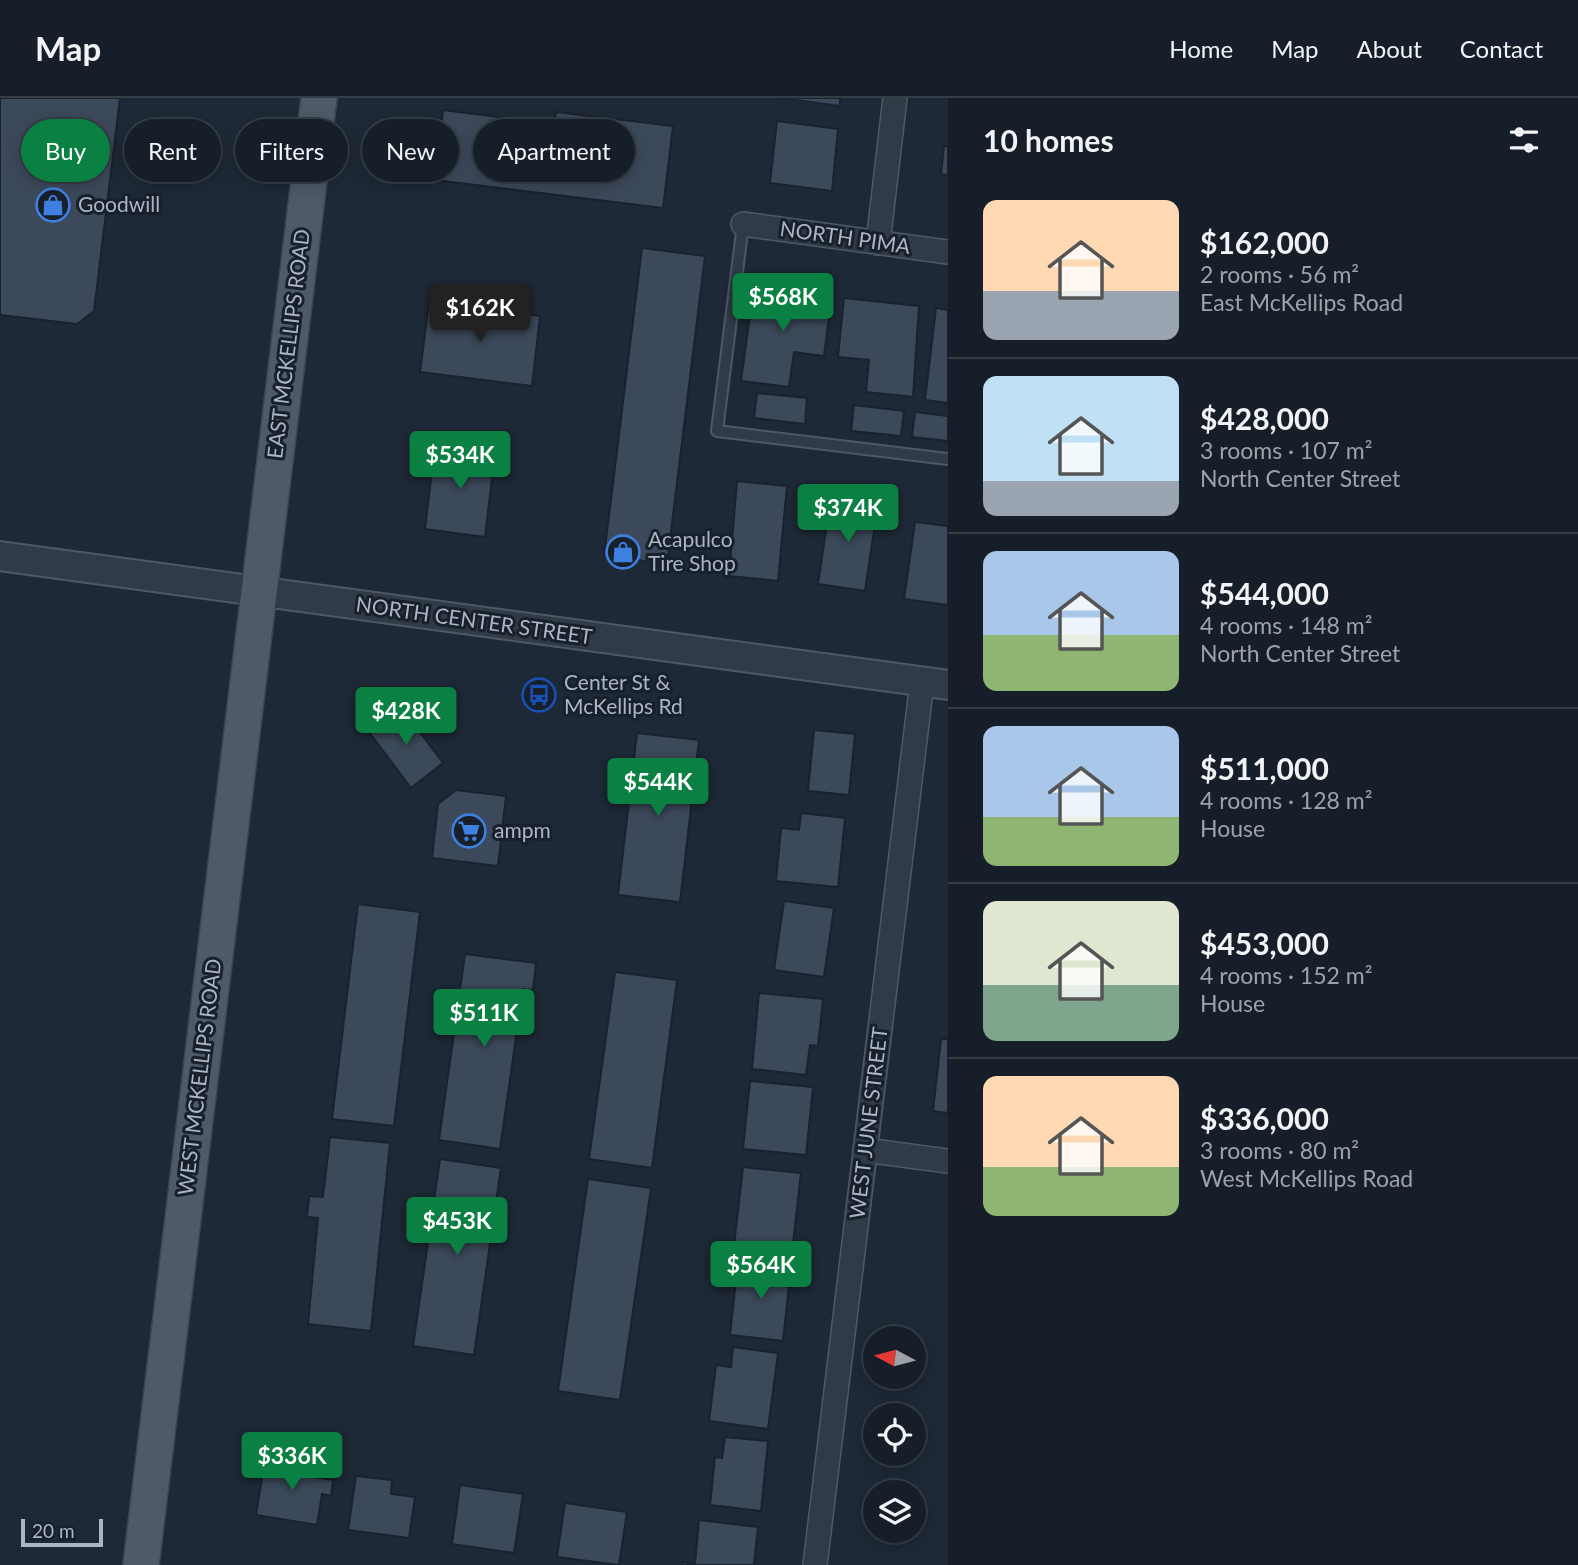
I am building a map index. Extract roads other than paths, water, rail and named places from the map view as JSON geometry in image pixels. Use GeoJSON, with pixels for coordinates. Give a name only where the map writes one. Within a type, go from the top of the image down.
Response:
{"type":"FeatureCollection","features":[{"type":"Feature","properties":{"kind":"main road","name":"EAST MCKELLIPS ROAD"},"geometry":{"type":"LineString","coordinates":[[259,590],[318,98]]}},
{"type":"Feature","properties":{"kind":"main road","name":"WEST MCKELLIPS ROAD"},"geometry":{"type":"LineString","coordinates":[[141,1565],[259,590]]}},
{"type":"Feature","properties":{"kind":"street"},"geometry":{"type":"LineString","coordinates":[[878,243],[895,98]]}},
{"type":"Feature","properties":{"kind":"street","name":"NORTH PIMA"},"geometry":{"type":"LineString","coordinates":[[743,224],[948,252]]}},
{"type":"Feature","properties":{"kind":"street","name":"NORTH CENTER STREET"},"geometry":{"type":"LineString","coordinates":[[0,556],[935,684]]}},
{"type":"Feature","properties":{"kind":"street","name":"WEST JUNE STREET"},"geometry":{"type":"LineString","coordinates":[[815,1565],[866,1150],[935,684]]}},
{"type":"Feature","properties":{"kind":"street"},"geometry":{"type":"LineString","coordinates":[[866,1150],[948,1161]]}},
{"type":"Feature","properties":{"kind":"lane"},"geometry":{"type":"LineString","coordinates":[[743,224],[717,430],[948,459]]}},
{"type":"Feature","properties":{"kind":"place","name":"Goodwill"},"geometry":{"type":"Point","coordinates":[53,205]}},
{"type":"Feature","properties":{"kind":"place","name":"Acapulco Tire Shop"},"geometry":{"type":"Point","coordinates":[623,552]}},
{"type":"Feature","properties":{"kind":"place","name":"Center St & McKellips Rd"},"geometry":{"type":"Point","coordinates":[539,695]}},
{"type":"Feature","properties":{"kind":"place","name":"ampm"},"geometry":{"type":"Point","coordinates":[469,831]}}]}
